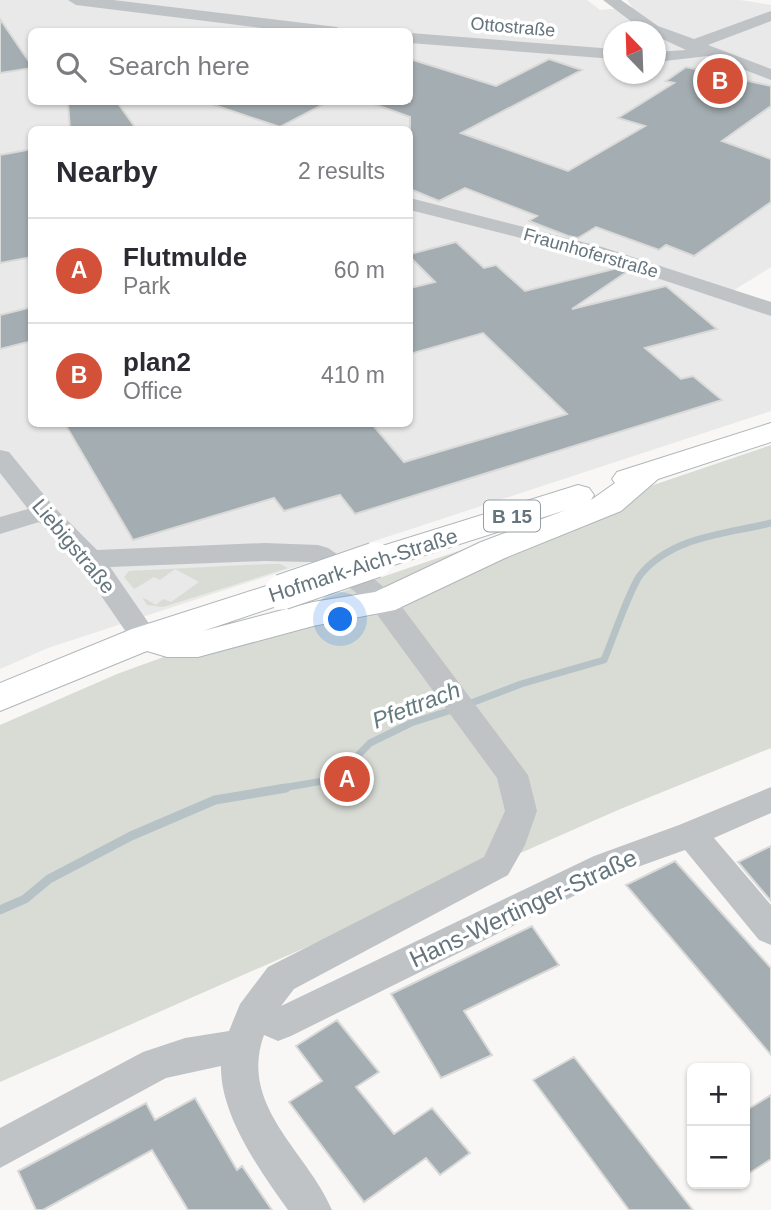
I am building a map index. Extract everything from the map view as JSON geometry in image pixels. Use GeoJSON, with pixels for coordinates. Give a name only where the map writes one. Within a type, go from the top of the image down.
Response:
{"type":"FeatureCollection","features":[{"type":"Feature","properties":{"kind":"main road","name":"Hofmark-Aich-Straße"},"geometry":{"type":"LineString","coordinates":[[0,698],[145,638],[375,560],[771,432]]}},
{"type":"Feature","properties":{"kind":"main road"},"geometry":{"type":"LineString","coordinates":[[145,638],[167,645],[198,645],[313,614],[383,602],[493,550],[610,504],[648,472]]}},
{"type":"Feature","properties":{"kind":"street"},"geometry":{"type":"LineString","coordinates":[[76,0],[304,28]]}},
{"type":"Feature","properties":{"kind":"street"},"geometry":{"type":"LineString","coordinates":[[611,0],[652,29],[771,75]]}},
{"type":"Feature","properties":{"kind":"street"},"geometry":{"type":"LineString","coordinates":[[691,46],[771,16]]}},
{"type":"Feature","properties":{"kind":"street","name":"Ottostraße"},"geometry":{"type":"LineString","coordinates":[[413,38],[603,53]]}},
{"type":"Feature","properties":{"kind":"street"},"geometry":{"type":"LineString","coordinates":[[666,56],[709,52]]}},
{"type":"Feature","properties":{"kind":"street","name":"Fraunhoferstraße"},"geometry":{"type":"LineString","coordinates":[[413,205],[595,251],[771,309]]}},
{"type":"Feature","properties":{"kind":"street","name":"Liebigstraße"},"geometry":{"type":"LineString","coordinates":[[0,457],[44,512],[90,559],[145,638]]}},
{"type":"Feature","properties":{"kind":"street"},"geometry":{"type":"LineString","coordinates":[[0,526],[44,512]]}},
{"type":"Feature","properties":{"kind":"street"},"geometry":{"type":"LineString","coordinates":[[90,559],[264,552],[318,554],[364,585],[383,602],[512,775],[521,811],[508,845],[496,866],[281,978],[253,1015],[242,1044],[239,1069],[243,1097],[271,1153],[312,1210]]}},
{"type":"Feature","properties":{"kind":"street","name":"Hans-Wertinger-Straße"},"geometry":{"type":"LineString","coordinates":[[278,1025],[606,865],[691,834],[771,799]]}},
{"type":"Feature","properties":{"kind":"street"},"geometry":{"type":"LineString","coordinates":[[691,834],[771,930]]}},
{"type":"Feature","properties":{"kind":"street"},"geometry":{"type":"LineString","coordinates":[[0,1149],[156,1064],[185,1055],[242,1044]]}},
{"type":"Feature","properties":{"kind":"shaded area"},"geometry":{"type":"Polygon","coordinates":[[[0,0],[587,0],[600,10],[632,7],[627,0],[740,0],[771,5],[771,267],[723,297],[771,313],[771,411],[48,648],[0,669],[0,0]]]}},
{"type":"Feature","properties":{"kind":"shaded area"},"geometry":{"type":"Polygon","coordinates":[[[771,445],[771,748],[618,810],[0,1082],[0,725],[117,674],[385,576],[771,445]]]}},
{"type":"Feature","properties":{"kind":"shaded area"},"geometry":{"type":"Polygon","coordinates":[[[280,564],[288,568],[163,607],[147,605],[142,597],[156,605],[163,599],[171,602],[199,582],[175,569],[160,580],[154,577],[134,589],[124,577],[129,571],[280,564]]]}},
{"type":"Feature","properties":{"kind":"building"},"geometry":{"type":"Polygon","coordinates":[[[0,19],[28,60],[28,69],[0,73],[0,19]]]}},
{"type":"Feature","properties":{"kind":"building"},"geometry":{"type":"Polygon","coordinates":[[[549,59],[582,70],[461,133],[568,171],[645,126],[618,118],[674,83],[666,81],[686,67],[771,86],[771,106],[722,141],[771,159],[771,202],[694,256],[666,245],[659,250],[596,227],[578,238],[568,236],[529,221],[537,216],[465,188],[439,201],[413,190],[413,126],[410,126],[410,117],[377,105],[413,105],[413,60],[496,86],[549,59]]]}},
{"type":"Feature","properties":{"kind":"building"},"geometry":{"type":"Polygon","coordinates":[[[68,105],[119,105],[134,126],[70,126],[68,105]]]}},
{"type":"Feature","properties":{"kind":"building"},"geometry":{"type":"Polygon","coordinates":[[[214,105],[322,105],[277,126],[214,105]]]}},
{"type":"Feature","properties":{"kind":"building"},"geometry":{"type":"Polygon","coordinates":[[[28,150],[28,258],[0,263],[0,155],[28,150]]]}},
{"type":"Feature","properties":{"kind":"building"},"geometry":{"type":"Polygon","coordinates":[[[456,242],[484,268],[496,265],[525,291],[618,268],[628,271],[572,309],[666,286],[717,329],[645,348],[681,379],[693,376],[722,400],[355,514],[340,495],[284,511],[274,498],[133,540],[67,427],[375,427],[404,462],[567,414],[483,333],[413,353],[413,287],[435,282],[413,260],[413,253],[456,242]]]}},
{"type":"Feature","properties":{"kind":"building"},"geometry":{"type":"Polygon","coordinates":[[[28,308],[28,342],[0,349],[0,315],[28,308]]]}},
{"type":"Feature","properties":{"kind":"building"},"geometry":{"type":"Polygon","coordinates":[[[771,846],[771,901],[738,862],[771,846]]]}},
{"type":"Feature","properties":{"kind":"building"},"geometry":{"type":"Polygon","coordinates":[[[675,861],[771,968],[771,1055],[626,885],[675,861]]]}},
{"type":"Feature","properties":{"kind":"building"},"geometry":{"type":"Polygon","coordinates":[[[532,926],[559,965],[464,1011],[492,1055],[441,1078],[391,994],[532,926]]]}},
{"type":"Feature","properties":{"kind":"building"},"geometry":{"type":"Polygon","coordinates":[[[337,1020],[379,1072],[356,1087],[394,1134],[432,1108],[470,1153],[440,1175],[426,1158],[364,1202],[289,1102],[322,1081],[296,1046],[337,1020]]]}},
{"type":"Feature","properties":{"kind":"building"},"geometry":{"type":"Polygon","coordinates":[[[574,1057],[693,1210],[629,1210],[533,1080],[574,1057]]]}},
{"type":"Feature","properties":{"kind":"building"},"geometry":{"type":"Polygon","coordinates":[[[771,1095],[771,1159],[750,1173],[750,1126],[750,1108],[771,1095]]]}},
{"type":"Feature","properties":{"kind":"building"},"geometry":{"type":"Polygon","coordinates":[[[195,1098],[237,1170],[242,1166],[272,1210],[188,1210],[152,1150],[43,1210],[36,1210],[18,1171],[146,1103],[155,1120],[195,1098]]]}},
{"type":"Feature","properties":{"kind":"waterway","name":"Pfettrach"},"geometry":{"type":"LineString","coordinates":[[466,705],[521,684],[604,660],[637,581],[654,561],[701,538],[771,523]]}},
{"type":"Feature","properties":{"kind":"waterway","name":"Pfettrach"},"geometry":{"type":"LineString","coordinates":[[276,789],[335,779],[370,743],[411,723],[455,709]]}},
{"type":"Feature","properties":{"kind":"waterway","name":"Pfettrach"},"geometry":{"type":"LineString","coordinates":[[0,910],[25,899],[49,879],[131,836],[215,800],[286,788]]}},
{"type":"Feature","properties":{"kind":"place","name":"plan2"},"geometry":{"type":"Point","coordinates":[720,81]}},
{"type":"Feature","properties":{"kind":"place","name":"Flutmulde"},"geometry":{"type":"Point","coordinates":[347,779]}}]}
